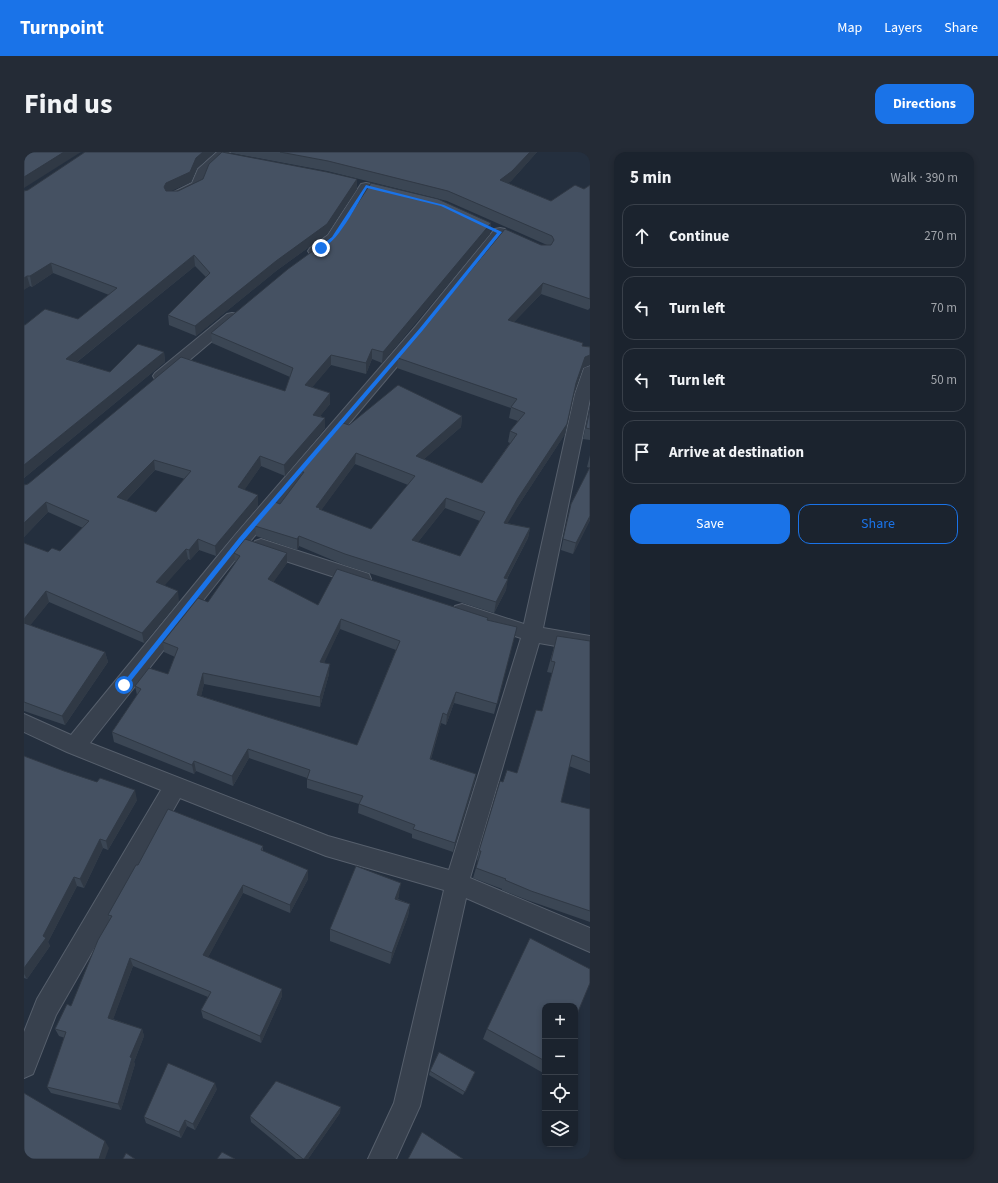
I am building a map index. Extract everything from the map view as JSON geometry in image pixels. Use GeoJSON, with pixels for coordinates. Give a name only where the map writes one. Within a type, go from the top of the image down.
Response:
{"type":"FeatureCollection","features":[{"type":"Feature","properties":{"kind":"street"},"geometry":{"type":"LineString","coordinates":[[173,198],[198,185],[202,172],[226,155]]}},
{"type":"Feature","properties":{"kind":"street"},"geometry":{"type":"LineString","coordinates":[[350,182],[381,190]]}},
{"type":"Feature","properties":{"kind":"street"},"geometry":{"type":"LineString","coordinates":[[302,262],[333,238],[366,187]]}},
{"type":"Feature","properties":{"kind":"street"},"geometry":{"type":"LineString","coordinates":[[75,746],[241,540],[421,329],[500,232]]}},
{"type":"Feature","properties":{"kind":"street"},"geometry":{"type":"LineString","coordinates":[[147,387],[246,306]]}},
{"type":"Feature","properties":{"kind":"street"},"geometry":{"type":"LineString","coordinates":[[382,1159],[407,1106],[457,883],[532,634],[582,394],[590,371]]}},
{"type":"Feature","properties":{"kind":"street"},"geometry":{"type":"LineString","coordinates":[[241,540],[375,583]]}},
{"type":"Feature","properties":{"kind":"street"},"geometry":{"type":"LineString","coordinates":[[442,605],[532,634],[590,644]]}},
{"type":"Feature","properties":{"kind":"street"},"geometry":{"type":"LineString","coordinates":[[24,723],[75,746],[326,846],[457,883],[590,940]]}},
{"type":"Feature","properties":{"kind":"street"},"geometry":{"type":"LineString","coordinates":[[24,1065],[46,1008],[176,785]]}},
{"type":"Feature","properties":{"kind":"building"},"geometry":{"type":"Polygon","coordinates":[[[24,152],[64,152],[24,177],[24,152]]]}},
{"type":"Feature","properties":{"kind":"building"},"geometry":{"type":"Polygon","coordinates":[[[85,152],[203,152],[196,158],[190,172],[166,183],[164,187],[166,191],[178,191],[203,179],[209,164],[222,152],[357,179],[327,224],[276,261],[195,326],[168,315],[210,273],[194,255],[66,359],[110,372],[138,344],[164,352],[24,465],[24,325],[45,309],[78,319],[117,288],[51,263],[24,278],[24,191],[28,190],[85,152]]]}},
{"type":"Feature","properties":{"kind":"building"},"geometry":{"type":"Polygon","coordinates":[[[280,152],[530,152],[512,171],[500,180],[551,201],[575,185],[584,189],[590,185],[590,299],[543,283],[508,320],[583,343],[582,346],[590,347],[590,355],[585,357],[576,383],[567,424],[518,498],[504,523],[530,528],[504,578],[508,579],[496,602],[345,554],[299,536],[297,539],[255,526],[275,502],[280,504],[304,472],[301,472],[343,423],[349,425],[398,385],[462,416],[416,456],[482,483],[517,434],[510,431],[525,413],[511,407],[517,399],[398,358],[505,229],[541,245],[551,245],[554,240],[552,236],[448,191],[328,161],[280,152]],[[356,453],[316,507],[371,529],[415,476],[356,453]],[[446,498],[412,540],[460,556],[485,512],[446,498]]]}},
{"type":"Feature","properties":{"kind":"building"},"geometry":{"type":"Polygon","coordinates":[[[371,183],[438,199],[491,223],[383,352],[372,349],[366,363],[331,355],[305,385],[330,393],[313,415],[325,418],[284,465],[260,456],[238,487],[258,495],[215,546],[198,539],[189,550],[186,549],[156,582],[178,591],[142,633],[46,591],[24,619],[24,543],[48,552],[52,548],[60,551],[89,521],[46,502],[24,523],[24,485],[28,484],[181,357],[285,391],[293,368],[211,333],[288,269],[339,232],[371,183]],[[154,460],[117,497],[156,512],[191,471],[154,460]]]}},
{"type":"Feature","properties":{"kind":"building"},"geometry":{"type":"Polygon","coordinates":[[[590,409],[590,429],[586,428],[590,409]]]}},
{"type":"Feature","properties":{"kind":"building"},"geometry":{"type":"Polygon","coordinates":[[[590,467],[590,516],[576,543],[563,539],[571,504],[590,467]]]}},
{"type":"Feature","properties":{"kind":"building"},"geometry":{"type":"Polygon","coordinates":[[[245,539],[287,553],[268,579],[318,605],[337,569],[488,618],[487,620],[517,627],[497,704],[456,692],[447,715],[443,713],[430,759],[476,774],[455,843],[413,829],[415,825],[359,804],[363,796],[307,779],[310,770],[248,749],[232,776],[194,761],[192,765],[112,732],[141,689],[135,686],[149,668],[168,674],[178,648],[163,642],[198,598],[208,602],[240,556],[234,553],[245,539]],[[341,619],[320,662],[330,664],[320,697],[203,673],[197,695],[357,745],[400,641],[341,619]]]}},
{"type":"Feature","properties":{"kind":"building"},"geometry":{"type":"Polygon","coordinates":[[[24,623],[105,652],[62,716],[24,702],[24,623]]]}},
{"type":"Feature","properties":{"kind":"building"},"geometry":{"type":"Polygon","coordinates":[[[557,636],[590,641],[590,762],[572,755],[561,802],[590,809],[590,911],[531,891],[505,880],[506,879],[476,868],[481,851],[479,851],[500,781],[503,782],[507,770],[517,773],[536,710],[542,711],[555,662],[551,661],[557,636]]]}},
{"type":"Feature","properties":{"kind":"building"},"geometry":{"type":"Polygon","coordinates":[[[24,756],[97,782],[100,778],[135,790],[106,841],[100,839],[80,879],[74,877],[43,936],[46,938],[24,968],[24,756]]]}},
{"type":"Feature","properties":{"kind":"building"},"geometry":{"type":"Polygon","coordinates":[[[168,809],[263,846],[261,850],[308,870],[290,905],[243,885],[203,955],[282,989],[260,1036],[201,1010],[211,992],[130,958],[108,1018],[142,1029],[130,1057],[132,1058],[118,1104],[47,1087],[66,1032],[55,1029],[67,1004],[71,1006],[98,940],[112,916],[108,915],[109,913],[136,865],[138,865],[168,809]]]}},
{"type":"Feature","properties":{"kind":"building"},"geometry":{"type":"Polygon","coordinates":[[[356,866],[401,883],[395,899],[410,904],[392,953],[330,929],[356,866]]]}},
{"type":"Feature","properties":{"kind":"building"},"geometry":{"type":"Polygon","coordinates":[[[530,938],[590,969],[590,983],[578,1012],[578,1003],[542,1003],[542,1059],[487,1029],[530,938]]]}},
{"type":"Feature","properties":{"kind":"building"},"geometry":{"type":"Polygon","coordinates":[[[439,1052],[475,1072],[465,1092],[430,1071],[439,1052]]]}},
{"type":"Feature","properties":{"kind":"building"},"geometry":{"type":"Polygon","coordinates":[[[168,1063],[215,1083],[193,1124],[185,1120],[179,1132],[144,1117],[168,1063]]]}},
{"type":"Feature","properties":{"kind":"building"},"geometry":{"type":"Polygon","coordinates":[[[276,1081],[341,1107],[304,1159],[250,1116],[276,1081]]]}},
{"type":"Feature","properties":{"kind":"building"},"geometry":{"type":"Polygon","coordinates":[[[24,1093],[105,1141],[99,1159],[24,1159],[24,1093]]]}},
{"type":"Feature","properties":{"kind":"building"},"geometry":{"type":"Polygon","coordinates":[[[422,1132],[463,1159],[408,1159],[422,1132]]]}},
{"type":"Feature","properties":{"kind":"building"},"geometry":{"type":"Polygon","coordinates":[[[222,1152],[235,1159],[217,1159],[222,1152]]]}},
{"type":"Feature","properties":{"kind":"building"},"geometry":{"type":"Polygon","coordinates":[[[126,1153],[135,1159],[123,1159],[126,1153]]]}},
{"type":"Feature","properties":{"kind":"route"},"geometry":{"type":"LineString","coordinates":[[124,685],[241,540],[421,329],[500,232],[442,206],[366,187],[333,238],[321,248]]}}]}
